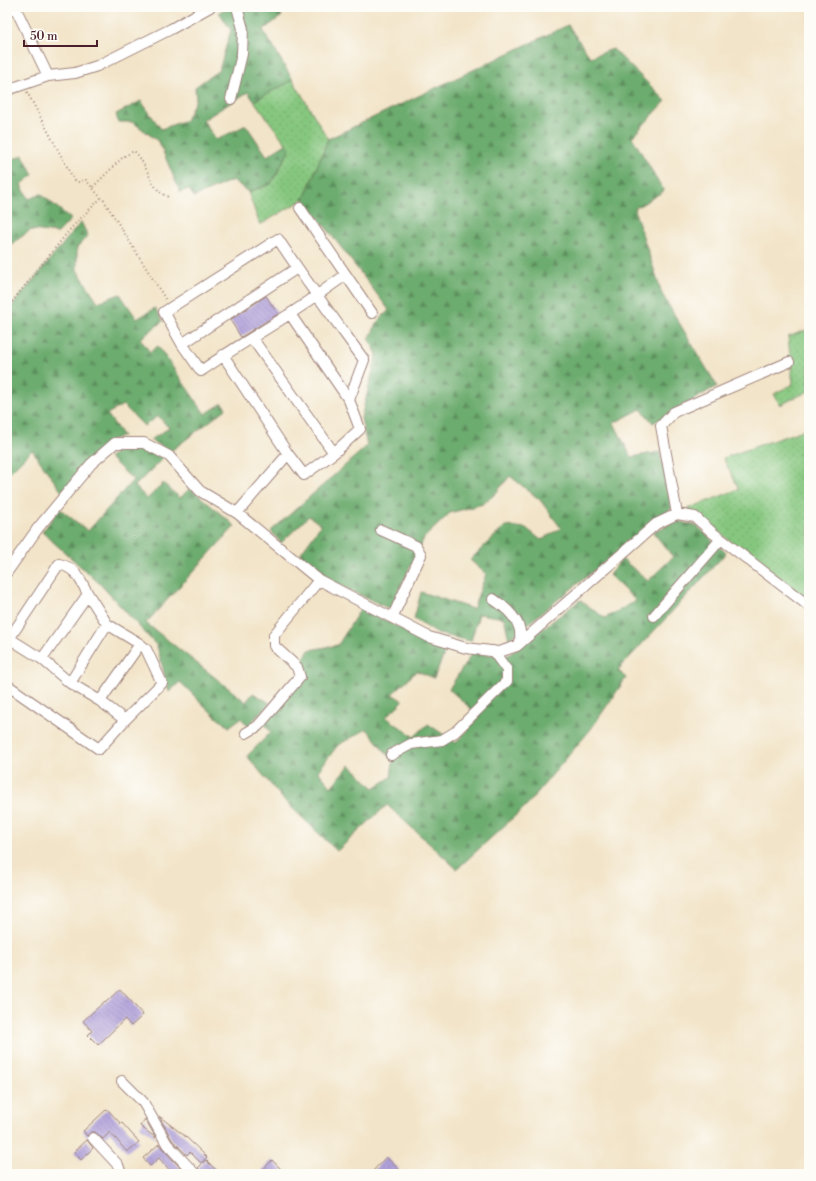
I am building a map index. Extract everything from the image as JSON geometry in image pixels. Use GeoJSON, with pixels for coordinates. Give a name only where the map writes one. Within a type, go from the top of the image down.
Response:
{"type":"FeatureCollection","features":[{"type":"Feature","properties":{"kind":"street"},"geometry":{"type":"LineString","coordinates":[[15,7],[48,76]]}},
{"type":"Feature","properties":{"kind":"street"},"geometry":{"type":"LineString","coordinates":[[7,90],[48,76],[75,73],[97,66],[171,29],[210,7]]}},
{"type":"Feature","properties":{"kind":"street"},"geometry":{"type":"LineString","coordinates":[[231,99],[242,54],[243,29],[237,7]]}},
{"type":"Feature","properties":{"kind":"street"},"geometry":{"type":"LineString","coordinates":[[300,208],[372,313]]}},
{"type":"Feature","properties":{"kind":"street"},"geometry":{"type":"LineString","coordinates":[[346,275],[317,294],[290,314],[223,356],[201,372],[182,344],[164,312],[278,239],[297,268],[317,294],[364,360],[349,400]]}},
{"type":"Feature","properties":{"kind":"street"},"geometry":{"type":"LineString","coordinates":[[182,344],[297,268]]}},
{"type":"Feature","properties":{"kind":"street"},"geometry":{"type":"LineString","coordinates":[[223,356],[288,454],[304,475],[334,453],[360,430],[349,400],[290,314]]}},
{"type":"Feature","properties":{"kind":"street"},"geometry":{"type":"LineString","coordinates":[[252,338],[334,453]]}},
{"type":"Feature","properties":{"kind":"street"},"geometry":{"type":"LineString","coordinates":[[677,514],[661,426],[674,412],[789,362]]}},
{"type":"Feature","properties":{"kind":"street"},"geometry":{"type":"LineString","coordinates":[[7,572],[38,528],[91,464],[115,443],[144,443],[169,456],[200,491],[236,513],[319,580],[429,637],[466,648],[499,652],[517,646],[656,524],[677,514],[695,517],[721,539],[809,606]]}},
{"type":"Feature","properties":{"kind":"street"},"geometry":{"type":"LineString","coordinates":[[236,513],[288,454]]}},
{"type":"Feature","properties":{"kind":"street"},"geometry":{"type":"LineString","coordinates":[[381,530],[416,546],[421,555],[392,618]]}},
{"type":"Feature","properties":{"kind":"street"},"geometry":{"type":"LineString","coordinates":[[654,616],[721,539]]}},
{"type":"Feature","properties":{"kind":"street"},"geometry":{"type":"LineString","coordinates":[[7,685],[99,749],[125,720],[162,683],[146,649],[108,624],[88,594],[76,572],[64,565],[59,564],[8,639],[42,659],[70,683],[100,701],[125,720]]}},
{"type":"Feature","properties":{"kind":"street"},"geometry":{"type":"LineString","coordinates":[[246,733],[258,726],[300,677],[297,667],[274,646],[274,635],[319,580]]}},
{"type":"Feature","properties":{"kind":"street"},"geometry":{"type":"LineString","coordinates":[[42,659],[88,594]]}},
{"type":"Feature","properties":{"kind":"street"},"geometry":{"type":"LineString","coordinates":[[494,599],[515,620],[520,628],[520,643]]}},
{"type":"Feature","properties":{"kind":"street"},"geometry":{"type":"LineString","coordinates":[[70,683],[108,624]]}},
{"type":"Feature","properties":{"kind":"street"},"geometry":{"type":"LineString","coordinates":[[100,701],[140,644]]}},
{"type":"Feature","properties":{"kind":"street"},"geometry":{"type":"LineString","coordinates":[[391,755],[412,744],[442,740],[456,732],[506,681],[507,670],[493,651]]}},
{"type":"Feature","properties":{"kind":"street"},"geometry":{"type":"LineString","coordinates":[[122,1081],[143,1102],[167,1144],[195,1174]]}},
{"type":"Feature","properties":{"kind":"street"},"geometry":{"type":"LineString","coordinates":[[93,1138],[118,1165],[121,1174]]}},
{"type":"Feature","properties":{"kind":"path"},"geometry":{"type":"LineString","coordinates":[[22,84],[73,178],[77,182],[86,180],[103,199],[171,308]]}},
{"type":"Feature","properties":{"kind":"path"},"geometry":{"type":"LineString","coordinates":[[93,187],[123,158],[134,151],[140,157],[160,192],[168,197]]}},
{"type":"Feature","properties":{"kind":"path"},"geometry":{"type":"LineString","coordinates":[[7,308],[72,227],[101,198]]}},
{"type":"Feature","properties":{"kind":"green space"},"geometry":{"type":"Polygon","coordinates":[[[228,7],[277,7],[282,16],[263,30],[293,80],[254,101],[248,92],[203,120],[216,140],[246,125],[267,156],[286,144],[290,149],[271,184],[248,192],[233,180],[194,197],[189,189],[180,192],[159,142],[133,122],[118,122],[116,114],[141,101],[161,129],[186,120],[196,99],[195,87],[219,70],[231,30],[219,12],[228,7]]]}},
{"type":"Feature","properties":{"kind":"green space"},"geometry":{"type":"Polygon","coordinates":[[[568,25],[590,57],[613,49],[666,101],[632,137],[664,191],[634,209],[662,294],[717,386],[653,423],[641,409],[614,423],[631,457],[660,452],[672,508],[509,639],[504,618],[479,614],[471,641],[438,634],[414,619],[421,592],[473,609],[486,574],[470,560],[505,526],[526,528],[541,540],[561,528],[540,500],[510,476],[495,494],[483,504],[450,513],[424,538],[390,609],[324,578],[300,554],[321,525],[309,516],[281,543],[271,531],[367,446],[361,418],[377,354],[369,339],[378,321],[389,310],[304,199],[328,139],[568,25]]]}},
{"type":"Feature","properties":{"kind":"green space"},"geometry":{"type":"Polygon","coordinates":[[[293,80],[328,139],[304,199],[260,225],[248,192],[271,184],[290,149],[254,101],[293,80]]]}},
{"type":"Feature","properties":{"kind":"green space"},"geometry":{"type":"Polygon","coordinates":[[[23,155],[33,175],[21,185],[29,199],[41,194],[71,219],[58,233],[31,230],[7,247],[7,158],[9,161],[23,155]]]}},
{"type":"Feature","properties":{"kind":"green space"},"geometry":{"type":"Polygon","coordinates":[[[81,222],[88,236],[77,247],[77,270],[98,302],[120,294],[137,319],[155,308],[163,321],[140,339],[150,352],[158,346],[205,414],[223,403],[226,409],[171,451],[150,440],[169,428],[158,416],[144,426],[123,405],[107,414],[123,436],[110,440],[62,492],[32,450],[7,475],[7,419],[11,414],[7,410],[7,312],[81,222]]]}},
{"type":"Feature","properties":{"kind":"green space"},"geometry":{"type":"Polygon","coordinates":[[[809,329],[809,391],[780,405],[774,394],[793,384],[788,337],[809,329]]]}},
{"type":"Feature","properties":{"kind":"green space"},"geometry":{"type":"Polygon","coordinates":[[[809,428],[809,600],[687,509],[739,489],[723,458],[809,428]]]}},
{"type":"Feature","properties":{"kind":"green space"},"geometry":{"type":"Polygon","coordinates":[[[123,449],[145,451],[163,458],[135,486],[147,499],[163,483],[180,498],[190,488],[235,526],[146,623],[246,702],[253,693],[270,703],[248,726],[241,718],[229,727],[216,717],[180,682],[169,692],[157,646],[99,583],[42,532],[60,509],[88,531],[133,480],[109,457],[123,449]]]}},
{"type":"Feature","properties":{"kind":"green space"},"geometry":{"type":"Polygon","coordinates":[[[677,521],[697,526],[726,553],[618,670],[626,678],[591,729],[526,806],[457,869],[387,805],[337,851],[283,799],[247,756],[271,732],[263,723],[304,674],[301,663],[309,650],[338,645],[361,608],[417,637],[447,647],[434,678],[417,671],[392,694],[403,701],[386,717],[414,737],[428,724],[456,743],[479,716],[449,689],[472,653],[507,656],[580,600],[605,618],[636,601],[609,575],[622,559],[648,581],[673,557],[653,532],[677,521]],[[367,729],[338,745],[318,771],[331,787],[350,765],[374,788],[391,777],[393,762],[367,729]]]}},
{"type":"Feature","properties":{"kind":"building"},"geometry":{"type":"Polygon","coordinates":[[[266,296],[278,314],[241,337],[230,320],[266,296]]]}},
{"type":"Feature","properties":{"kind":"building"},"geometry":{"type":"Polygon","coordinates":[[[120,989],[143,1015],[131,1026],[125,1019],[98,1045],[88,1035],[92,1031],[83,1021],[120,989]]]}},
{"type":"Feature","properties":{"kind":"building"},"geometry":{"type":"Polygon","coordinates":[[[107,1109],[139,1142],[127,1152],[110,1132],[103,1139],[95,1132],[91,1132],[87,1136],[83,1131],[107,1109]]]}},
{"type":"Feature","properties":{"kind":"building"},"geometry":{"type":"Polygon","coordinates":[[[159,1116],[186,1137],[207,1157],[201,1163],[190,1152],[187,1155],[172,1140],[159,1116]]]}},
{"type":"Feature","properties":{"kind":"building"},"geometry":{"type":"Polygon","coordinates":[[[145,1119],[156,1138],[140,1126],[145,1119]]]}},
{"type":"Feature","properties":{"kind":"building"},"geometry":{"type":"Polygon","coordinates":[[[87,1140],[93,1148],[81,1160],[74,1152],[87,1140]]]}},
{"type":"Feature","properties":{"kind":"building"},"geometry":{"type":"Polygon","coordinates":[[[159,1144],[186,1174],[173,1174],[159,1158],[150,1166],[143,1158],[159,1144]]]}},
{"type":"Feature","properties":{"kind":"building"},"geometry":{"type":"Polygon","coordinates":[[[386,1157],[399,1169],[395,1174],[370,1174],[386,1157]]]}},
{"type":"Feature","properties":{"kind":"building"},"geometry":{"type":"Polygon","coordinates":[[[206,1160],[220,1174],[201,1174],[198,1168],[206,1160]]]}},
{"type":"Feature","properties":{"kind":"building"},"geometry":{"type":"Polygon","coordinates":[[[272,1160],[286,1174],[259,1174],[272,1160]]]}}]}
